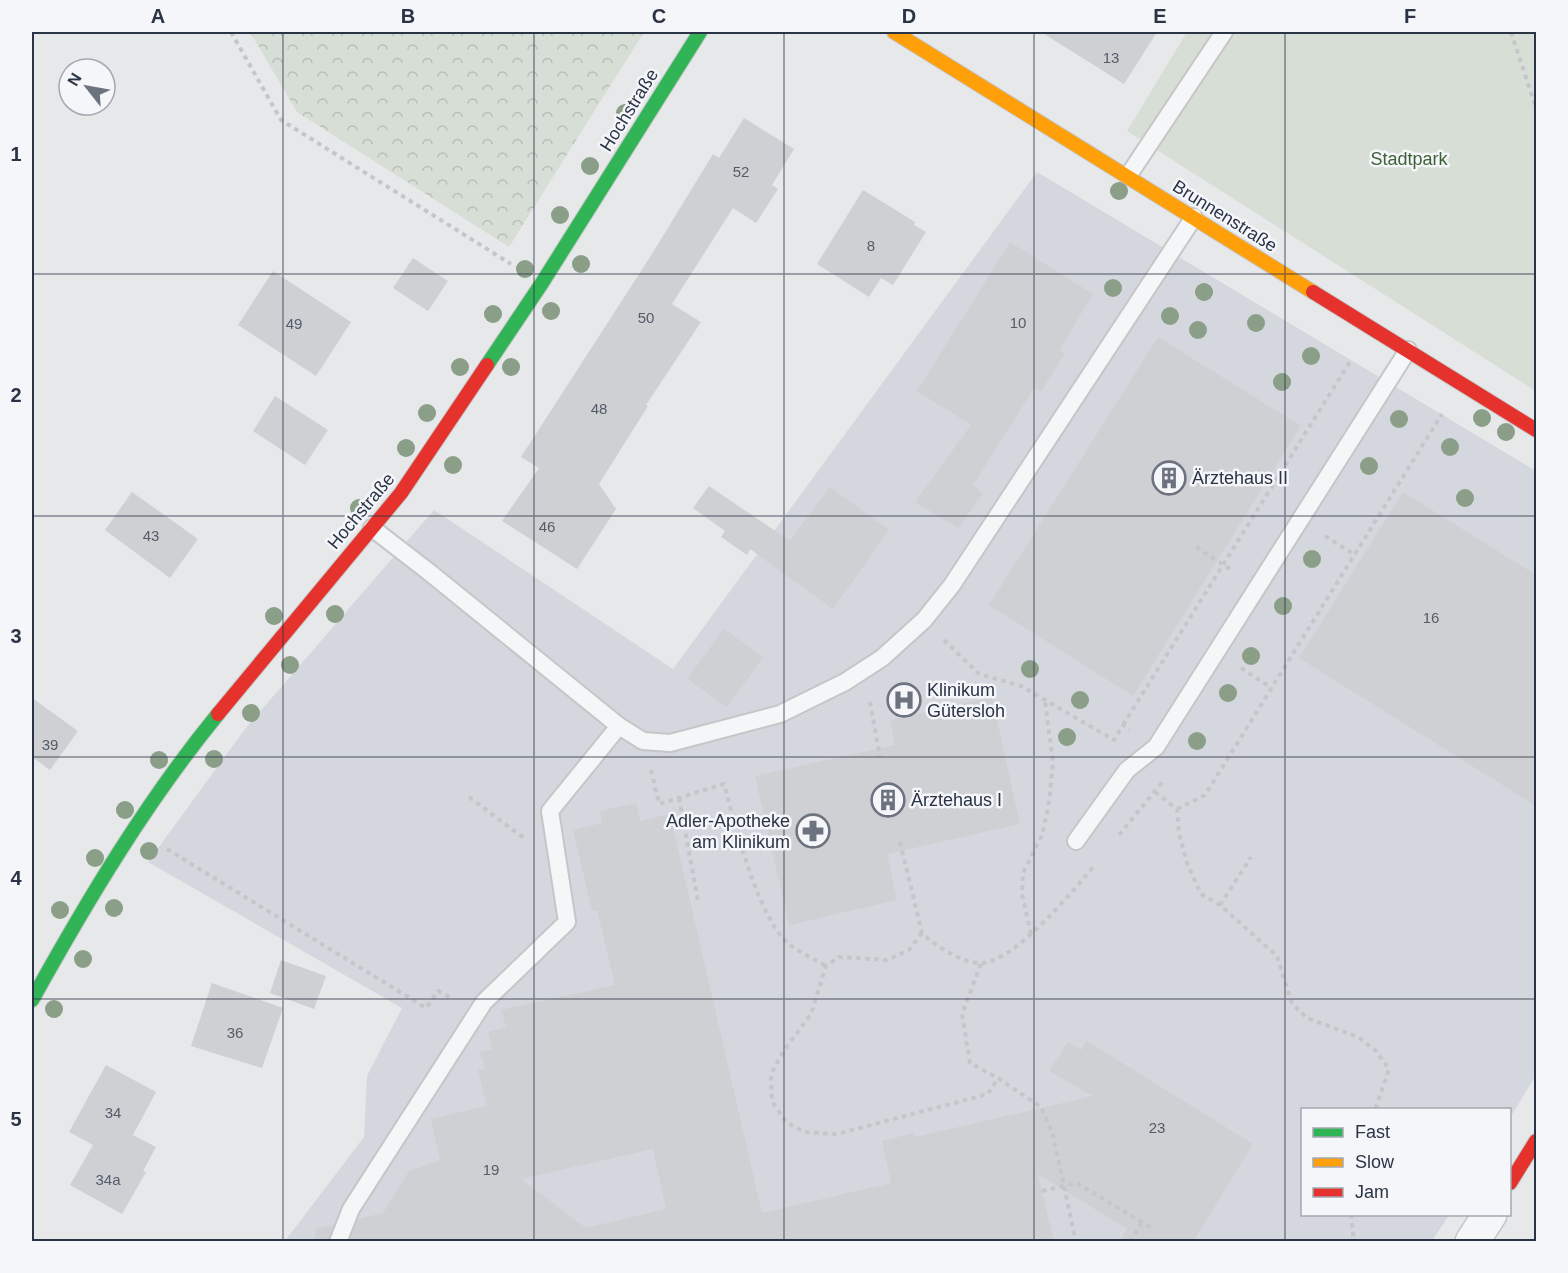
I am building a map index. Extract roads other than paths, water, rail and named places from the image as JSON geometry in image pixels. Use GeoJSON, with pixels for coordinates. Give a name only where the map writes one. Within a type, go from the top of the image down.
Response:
{"type":"FeatureCollection","features":[{"type":"Feature","properties":{"kind":"street","name":"Hochstraße"},"geometry":{"type":"LineString","coordinates":[[32,1000],[75,922],[134,828],[208,726],[401,493],[542,284],[700,32]]}},
{"type":"Feature","properties":{"kind":"street","name":"Brunnenstraße"},"geometry":{"type":"LineString","coordinates":[[894,32],[1536,430]]}},
{"type":"Feature","properties":{"kind":"street"},"geometry":{"type":"LineString","coordinates":[[1511,1180],[1536,1141]]}},
{"type":"Feature","properties":{"kind":"street"},"geometry":{"type":"LineString","coordinates":[[1472,1242],[1489,1216]]}},
{"type":"Feature","properties":{"kind":"lane"},"geometry":{"type":"LineString","coordinates":[[1128,176],[1224,32]]}},
{"type":"Feature","properties":{"kind":"lane"},"geometry":{"type":"LineString","coordinates":[[372,528],[619,726],[643,741],[670,743],[780,714],[844,682],[882,658],[924,620],[952,585],[1194,217]]}},
{"type":"Feature","properties":{"kind":"lane"},"geometry":{"type":"LineString","coordinates":[[1076,841],[1127,770],[1156,747],[1408,350]]}},
{"type":"Feature","properties":{"kind":"lane"},"geometry":{"type":"LineString","coordinates":[[338,1242],[351,1209],[484,1002],[567,922],[550,811],[619,726]]}},
{"type":"Feature","properties":{"kind":"place","name":"Ärztehaus II"},"geometry":{"type":"Point","coordinates":[1169,478]}},
{"type":"Feature","properties":{"kind":"place","name":"Klinikum Gütersloh"},"geometry":{"type":"Point","coordinates":[904,700]}},
{"type":"Feature","properties":{"kind":"place","name":"Ärztehaus I"},"geometry":{"type":"Point","coordinates":[888,800]}},
{"type":"Feature","properties":{"kind":"place","name":"Adler-Apotheke am Klinikum"},"geometry":{"type":"Point","coordinates":[813,831]}},
{"type":"Feature","properties":{"kind":"park label","name":"Stadtpark"},"geometry":{"type":"Point","coordinates":[1409,159]}}]}
